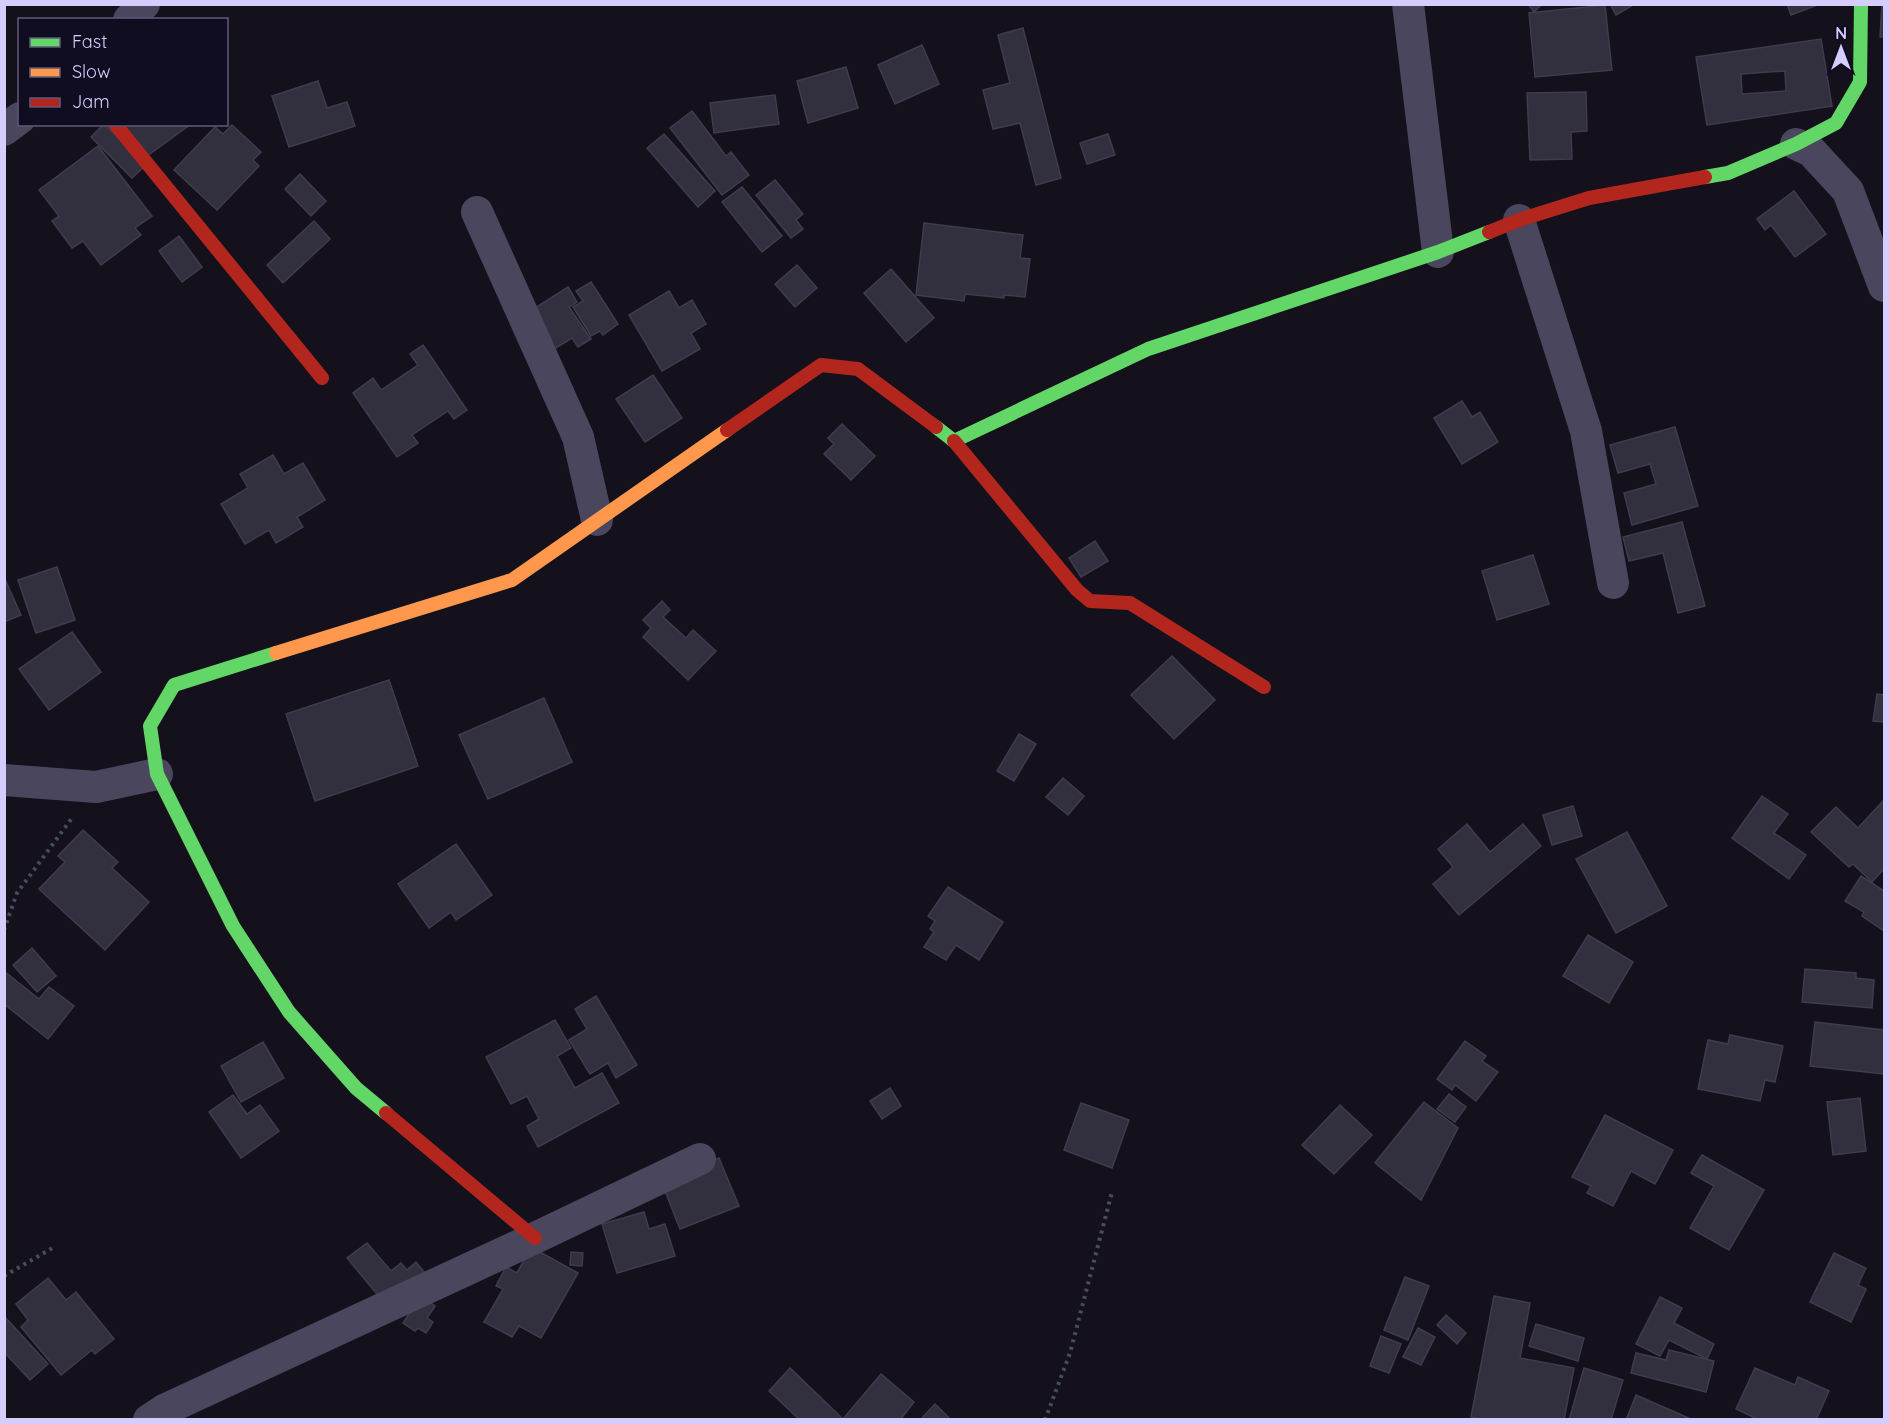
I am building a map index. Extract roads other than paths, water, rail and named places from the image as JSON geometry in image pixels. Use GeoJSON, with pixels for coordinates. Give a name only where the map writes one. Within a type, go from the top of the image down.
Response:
{"type":"FeatureCollection","features":[{"type":"Feature","properties":{"kind":"street"},"geometry":{"type":"LineString","coordinates":[[131,18],[144,4]]}},
{"type":"Feature","properties":{"kind":"street"},"geometry":{"type":"LineString","coordinates":[[1408,4],[1438,252]]}},
{"type":"Feature","properties":{"kind":"street"},"geometry":{"type":"LineString","coordinates":[[954,441],[1148,349],[1438,252],[1519,219],[1589,198],[1728,173],[1796,144],[1836,123],[1860,82],[1861,4]]}},
{"type":"Feature","properties":{"kind":"street"},"geometry":{"type":"LineString","coordinates":[[4,130],[18,120]]}},
{"type":"Feature","properties":{"kind":"street"},"geometry":{"type":"LineString","coordinates":[[117,126],[321,378]]}},
{"type":"Feature","properties":{"kind":"street"},"geometry":{"type":"LineString","coordinates":[[1796,144],[1811,151],[1848,191],[1884,286]]}},
{"type":"Feature","properties":{"kind":"street"},"geometry":{"type":"LineString","coordinates":[[477,212],[578,437],[597,520]]}},
{"type":"Feature","properties":{"kind":"street"},"geometry":{"type":"LineString","coordinates":[[1519,219],[1586,431],[1613,583]]}},
{"type":"Feature","properties":{"kind":"street"},"geometry":{"type":"LineString","coordinates":[[534,1238],[356,1088],[289,1012],[233,926],[157,774],[150,726],[174,685],[512,580],[821,365],[858,369],[954,441],[1077,590],[1090,601],[1130,603],[1264,687]]}},
{"type":"Feature","properties":{"kind":"street"},"geometry":{"type":"LineString","coordinates":[[4,780],[96,787],[157,774]]}},
{"type":"Feature","properties":{"kind":"street"},"geometry":{"type":"LineString","coordinates":[[149,1419],[174,1405],[700,1159]]}}]}
